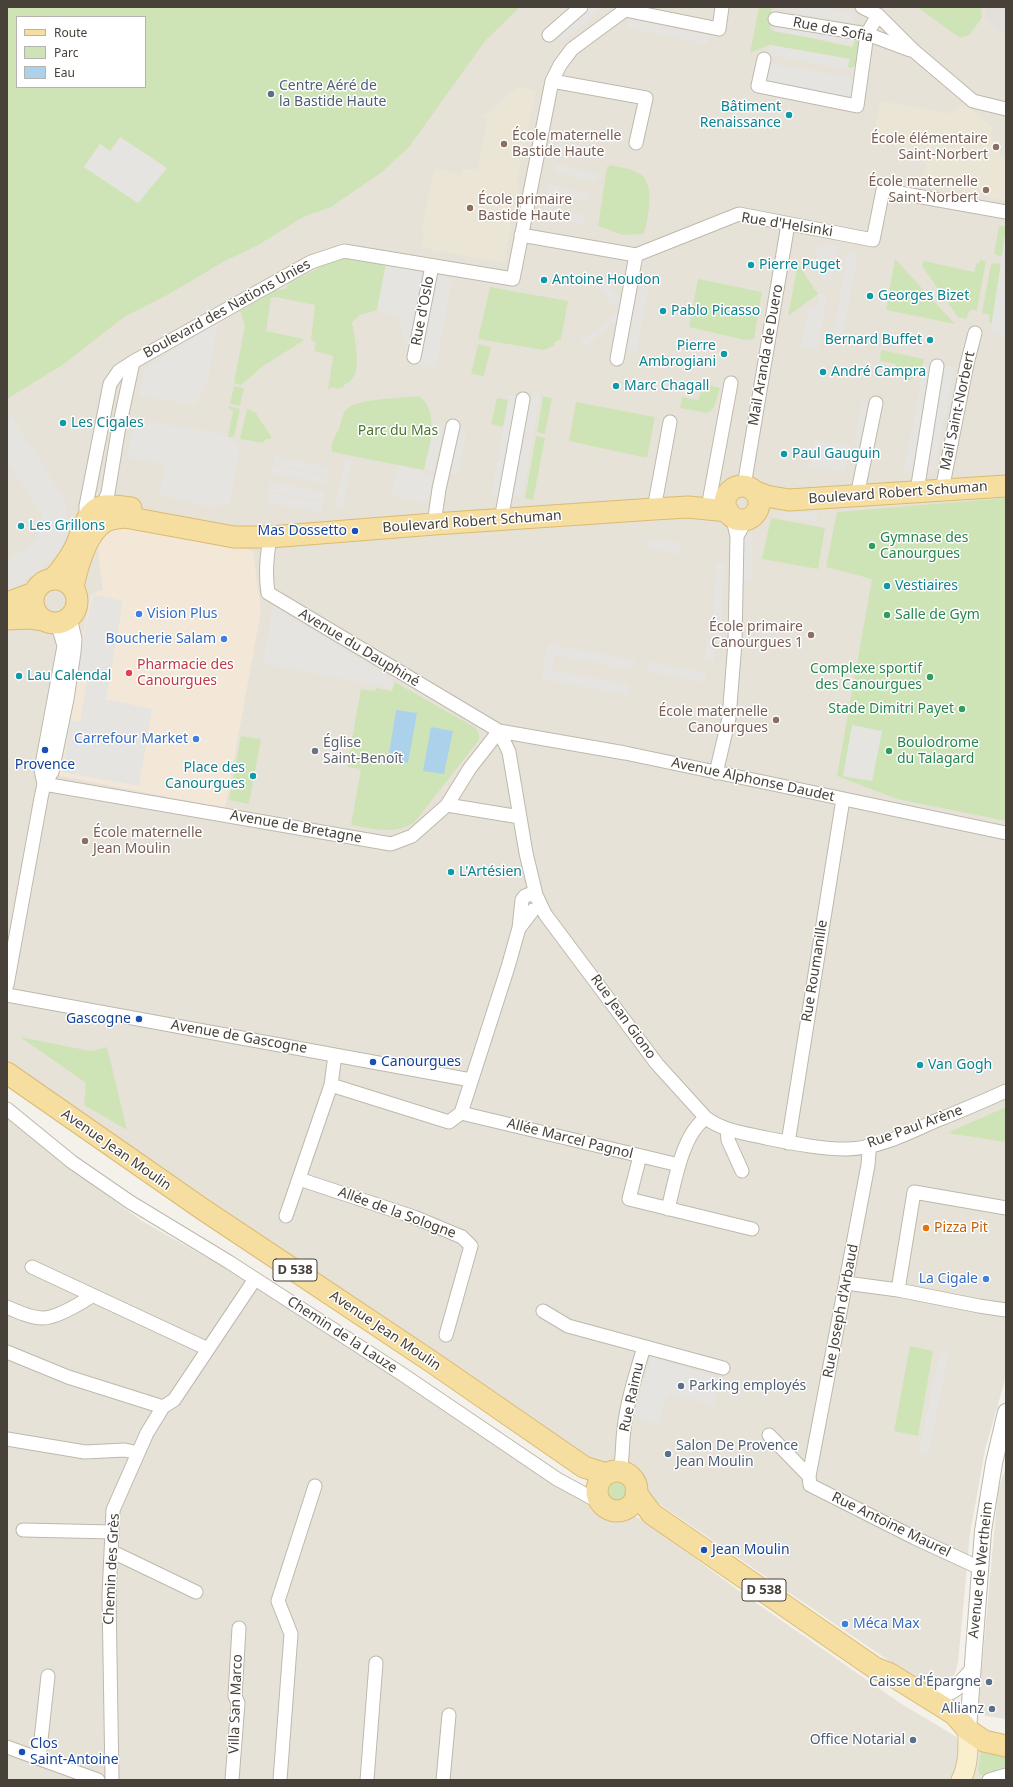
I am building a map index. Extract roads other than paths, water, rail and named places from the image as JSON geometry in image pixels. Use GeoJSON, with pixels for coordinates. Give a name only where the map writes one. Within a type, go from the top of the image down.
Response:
{"type":"FeatureCollection","features":[{"type":"Feature","properties":{"kind":"main road","name":"Boulevard Robert Schuman"},"geometry":{"type":"LineString","coordinates":[[54,578],[64,566],[89,528],[114,518],[125,517],[234,537],[263,536],[654,509],[738,507],[766,496],[789,500],[1006,486]]}},
{"type":"Feature","properties":{"kind":"main road","name":"Boulevard Robert Schuman"},"geometry":{"type":"LineString","coordinates":[[73,588],[76,567],[94,512],[102,506],[133,508],[172,515],[236,528],[263,536]]}},
{"type":"Feature","properties":{"kind":"main road"},"geometry":{"type":"LineString","coordinates":[[7,603],[34,593],[43,582],[54,578],[68,582],[73,588],[78,600],[74,612],[56,620],[30,618],[7,619]]}},
{"type":"Feature","properties":{"kind":"main road"},"geometry":{"type":"LineString","coordinates":[[34,593],[34,608],[38,615],[56,620]]}},
{"type":"Feature","properties":{"kind":"main road","name":"Avenue Jean Moulin"},"geometry":{"type":"LineString","coordinates":[[7,1073],[201,1208],[584,1467],[606,1484],[612,1510],[623,1510],[632,1500],[636,1487],[630,1477],[606,1484]]}},
{"type":"Feature","properties":{"kind":"main road","name":"Avenue Jean Moulin"},"geometry":{"type":"LineString","coordinates":[[632,1500],[875,1668],[890,1674],[954,1714],[968,1730]]}},
{"type":"Feature","properties":{"kind":"main road","name":"Avenue Jean Moulin"},"geometry":{"type":"LineString","coordinates":[[875,1668],[886,1681],[928,1715],[950,1728],[968,1730]]}},
{"type":"Feature","properties":{"kind":"main road"},"geometry":{"type":"LineString","coordinates":[[968,1730],[987,1730],[1006,1734]]}},
{"type":"Feature","properties":{"kind":"main road"},"geometry":{"type":"LineString","coordinates":[[968,1730],[984,1741],[1006,1746]]}},
{"type":"Feature","properties":{"kind":"main road"},"geometry":{"type":"LineString","coordinates":[[961,1780],[965,1772],[968,1752],[968,1730]]}},
{"type":"Feature","properties":{"kind":"street"},"geometry":{"type":"LineString","coordinates":[[549,35],[580,7]]}},
{"type":"Feature","properties":{"kind":"street"},"geometry":{"type":"LineString","coordinates":[[625,8],[719,29],[722,7]]}},
{"type":"Feature","properties":{"kind":"street"},"geometry":{"type":"LineString","coordinates":[[862,7],[878,15],[914,51],[973,101],[1006,109]]}},
{"type":"Feature","properties":{"kind":"street","name":"Boulevard des Nations Unies"},"geometry":{"type":"LineString","coordinates":[[89,528],[86,506],[110,384],[119,371],[133,362],[310,262],[344,251],[513,279],[552,81],[560,65],[572,49],[625,8]]}},
{"type":"Feature","properties":{"kind":"street"},"geometry":{"type":"LineString","coordinates":[[764,59],[758,86],[857,106],[867,34],[878,15]]}},
{"type":"Feature","properties":{"kind":"street","name":"Rue de Sofia"},"geometry":{"type":"LineString","coordinates":[[774,19],[867,34],[914,51]]}},
{"type":"Feature","properties":{"kind":"street"},"geometry":{"type":"LineString","coordinates":[[552,81],[646,98],[636,143]]}},
{"type":"Feature","properties":{"kind":"street","name":"Rue d'Helsinki"},"geometry":{"type":"LineString","coordinates":[[636,255],[739,214],[873,240],[884,190],[1006,212]]}},
{"type":"Feature","properties":{"kind":"street","name":"Mail Aranda de Duero"},"geometry":{"type":"LineString","coordinates":[[738,507],[788,224]]}},
{"type":"Feature","properties":{"kind":"street"},"geometry":{"type":"LineString","coordinates":[[521,235],[636,255],[617,359]]}},
{"type":"Feature","properties":{"kind":"street","name":"Rue d'Oslo"},"geometry":{"type":"LineString","coordinates":[[414,357],[432,266]]}},
{"type":"Feature","properties":{"kind":"street","name":"Mail Saint-Norbert"},"geometry":{"type":"LineString","coordinates":[[942,490],[967,364],[975,333]]}},
{"type":"Feature","properties":{"kind":"street"},"geometry":{"type":"LineString","coordinates":[[102,506],[108,493],[118,432],[133,362]]}},
{"type":"Feature","properties":{"kind":"street"},"geometry":{"type":"LineString","coordinates":[[917,491],[937,366]]}},
{"type":"Feature","properties":{"kind":"street"},"geometry":{"type":"LineString","coordinates":[[716,773],[729,718],[735,642],[738,507],[731,383]]}},
{"type":"Feature","properties":{"kind":"street"},"geometry":{"type":"LineString","coordinates":[[501,520],[523,399]]}},
{"type":"Feature","properties":{"kind":"street"},"geometry":{"type":"LineString","coordinates":[[857,496],[876,403]]}},
{"type":"Feature","properties":{"kind":"street"},"geometry":{"type":"LineString","coordinates":[[654,509],[670,422]]}},
{"type":"Feature","properties":{"kind":"street"},"geometry":{"type":"LineString","coordinates":[[434,524],[439,488],[453,426]]}},
{"type":"Feature","properties":{"kind":"street","name":"Avenue du Dauphiné"},"geometry":{"type":"LineString","coordinates":[[263,536],[266,556],[266,580],[268,593],[499,731]]}},
{"type":"Feature","properties":{"kind":"street"},"geometry":{"type":"LineString","coordinates":[[7,985],[44,784],[52,772],[72,668],[74,639],[56,620]]}},
{"type":"Feature","properties":{"kind":"street"},"geometry":{"type":"LineString","coordinates":[[330,1085],[448,1122],[461,1113],[486,1038],[519,928],[533,904],[509,752],[499,731]]}},
{"type":"Feature","properties":{"kind":"street","name":"Avenue Alphonse Daudet"},"geometry":{"type":"LineString","coordinates":[[499,731],[617,751],[1006,833]]}},
{"type":"Feature","properties":{"kind":"street","name":"Avenue de Bretagne"},"geometry":{"type":"LineString","coordinates":[[44,784],[391,844],[412,836],[447,805],[470,768],[499,731]]}},
{"type":"Feature","properties":{"kind":"street","name":"Rue Roumanille"},"geometry":{"type":"LineString","coordinates":[[788,1142],[843,799]]}},
{"type":"Feature","properties":{"kind":"street"},"geometry":{"type":"LineString","coordinates":[[447,805],[520,817]]}},
{"type":"Feature","properties":{"kind":"street","name":"Rue Jean Giono"},"geometry":{"type":"LineString","coordinates":[[533,904],[657,1064],[706,1118]]}},
{"type":"Feature","properties":{"kind":"street","name":"Avenue de Gascogne"},"geometry":{"type":"LineString","coordinates":[[7,995],[471,1080]]}},
{"type":"Feature","properties":{"kind":"street"},"geometry":{"type":"LineString","coordinates":[[286,1216],[300,1179],[330,1085],[335,1054]]}},
{"type":"Feature","properties":{"kind":"street","name":"Rue Paul Arène"},"geometry":{"type":"LineString","coordinates":[[706,1118],[714,1125],[727,1129],[788,1142],[840,1149],[867,1146],[919,1128],[1006,1091]]}},
{"type":"Feature","properties":{"kind":"street","name":"Chemin de la Lauze"},"geometry":{"type":"LineString","coordinates":[[7,1109],[72,1162],[130,1202],[255,1279],[399,1372],[557,1479],[606,1484]]}},
{"type":"Feature","properties":{"kind":"street","name":"Allée Marcel Pagnol"},"geometry":{"type":"LineString","coordinates":[[461,1113],[679,1166]]}},
{"type":"Feature","properties":{"kind":"street"},"geometry":{"type":"LineString","coordinates":[[668,1209],[679,1166],[692,1132],[699,1123],[706,1118]]}},
{"type":"Feature","properties":{"kind":"street"},"geometry":{"type":"LineString","coordinates":[[727,1129],[728,1140],[742,1171]]}},
{"type":"Feature","properties":{"kind":"street","name":"Rue Joseph d'Arbaud"},"geometry":{"type":"LineString","coordinates":[[809,1476],[868,1165],[869,1152],[867,1146]]}},
{"type":"Feature","properties":{"kind":"street"},"geometry":{"type":"LineString","coordinates":[[640,1156],[629,1199],[752,1229]]}},
{"type":"Feature","properties":{"kind":"street","name":"Allée de la Sologne"},"geometry":{"type":"LineString","coordinates":[[300,1179],[414,1217],[462,1237],[471,1246],[446,1335]]}},
{"type":"Feature","properties":{"kind":"street"},"geometry":{"type":"LineString","coordinates":[[898,1290],[914,1192],[1006,1208]]}},
{"type":"Feature","properties":{"kind":"street"},"geometry":{"type":"LineString","coordinates":[[32,1267],[208,1349]]}},
{"type":"Feature","properties":{"kind":"street","name":"Chemin des Grès"},"geometry":{"type":"LineString","coordinates":[[112,1780],[109,1595],[113,1510],[147,1433],[163,1407],[174,1400],[255,1279]]}},
{"type":"Feature","properties":{"kind":"street"},"geometry":{"type":"LineString","coordinates":[[846,1283],[898,1290],[1006,1310]]}},
{"type":"Feature","properties":{"kind":"street"},"geometry":{"type":"LineString","coordinates":[[7,1307],[25,1314],[44,1318],[76,1307],[92,1296]]}},
{"type":"Feature","properties":{"kind":"street","name":"Rue Raimu"},"geometry":{"type":"LineString","coordinates":[[543,1312],[568,1326],[722,1368]]}},
{"type":"Feature","properties":{"kind":"street","name":"Rue Raimu"},"geometry":{"type":"LineString","coordinates":[[606,1484],[623,1459],[624,1429],[627,1410],[644,1347]]}},
{"type":"Feature","properties":{"kind":"street"},"geometry":{"type":"LineString","coordinates":[[7,1352],[68,1377],[163,1407]]}},
{"type":"Feature","properties":{"kind":"street","name":"Avenue de Wertheim"},"geometry":{"type":"LineString","coordinates":[[968,1730],[980,1568],[988,1500],[994,1463],[1006,1412]]}},
{"type":"Feature","properties":{"kind":"street"},"geometry":{"type":"LineString","coordinates":[[769,1436],[809,1476]]}},
{"type":"Feature","properties":{"kind":"street"},"geometry":{"type":"LineString","coordinates":[[7,1439],[85,1452],[125,1450],[138,1453]]}},
{"type":"Feature","properties":{"kind":"street","name":"Rue Antoine Maurel"},"geometry":{"type":"LineString","coordinates":[[809,1476],[810,1485],[915,1538],[980,1568]]}},
{"type":"Feature","properties":{"kind":"street"},"geometry":{"type":"LineString","coordinates":[[280,1780],[291,1634],[278,1601],[315,1486]]}},
{"type":"Feature","properties":{"kind":"street"},"geometry":{"type":"LineString","coordinates":[[23,1530],[112,1532]]}},
{"type":"Feature","properties":{"kind":"street"},"geometry":{"type":"LineString","coordinates":[[111,1554],[119,1555],[196,1592]]}},
{"type":"Feature","properties":{"kind":"street","name":"Villa San Marco"},"geometry":{"type":"LineString","coordinates":[[232,1780],[238,1703],[235,1696],[239,1628]]}},
{"type":"Feature","properties":{"kind":"street"},"geometry":{"type":"LineString","coordinates":[[367,1780],[376,1663]]}},
{"type":"Feature","properties":{"kind":"street"},"geometry":{"type":"LineString","coordinates":[[928,1699],[950,1693],[958,1688],[972,1671]]}},
{"type":"Feature","properties":{"kind":"street"},"geometry":{"type":"LineString","coordinates":[[39,1758],[48,1676]]}},
{"type":"Feature","properties":{"kind":"street"},"geometry":{"type":"LineString","coordinates":[[444,1780],[449,1715]]}},
{"type":"Feature","properties":{"kind":"street"},"geometry":{"type":"LineString","coordinates":[[7,1747],[98,1780]]}},
{"type":"Feature","properties":{"kind":"street"},"geometry":{"type":"LineString","coordinates":[[989,1780],[1006,1775]]}},
{"type":"Feature","properties":{"kind":"water"},"geometry":{"type":"Polygon","coordinates":[[[396,710],[417,713],[408,763],[388,760],[396,710]]]}},
{"type":"Feature","properties":{"kind":"water"},"geometry":{"type":"Polygon","coordinates":[[[431,727],[453,731],[444,774],[423,771],[431,727]]]}},
{"type":"Feature","properties":{"kind":"place","name":"Centre Aéré de la Bastide Haute"},"geometry":{"type":"Point","coordinates":[271,94]}},
{"type":"Feature","properties":{"kind":"place","name":"Bâtiment Renaissance"},"geometry":{"type":"Point","coordinates":[789,115]}},
{"type":"Feature","properties":{"kind":"place","name":"École maternelle Bastide Haute"},"geometry":{"type":"Point","coordinates":[504,144]}},
{"type":"Feature","properties":{"kind":"place","name":"École élémentaire Saint-Norbert"},"geometry":{"type":"Point","coordinates":[996,147]}},
{"type":"Feature","properties":{"kind":"place","name":"École maternelle Saint-Norbert"},"geometry":{"type":"Point","coordinates":[986,190]}},
{"type":"Feature","properties":{"kind":"place","name":"École primaire Bastide Haute"},"geometry":{"type":"Point","coordinates":[470,208]}},
{"type":"Feature","properties":{"kind":"place","name":"Pierre Puget"},"geometry":{"type":"Point","coordinates":[751,265]}},
{"type":"Feature","properties":{"kind":"place","name":"Antoine Houdon"},"geometry":{"type":"Point","coordinates":[544,280]}},
{"type":"Feature","properties":{"kind":"place","name":"Georges Bizet"},"geometry":{"type":"Point","coordinates":[870,296]}},
{"type":"Feature","properties":{"kind":"place","name":"Pablo Picasso"},"geometry":{"type":"Point","coordinates":[663,311]}},
{"type":"Feature","properties":{"kind":"place","name":"Bernard Buffet"},"geometry":{"type":"Point","coordinates":[930,340]}},
{"type":"Feature","properties":{"kind":"place","name":"Pierre Ambrogiani"},"geometry":{"type":"Point","coordinates":[724,354]}},
{"type":"Feature","properties":{"kind":"place","name":"André Campra"},"geometry":{"type":"Point","coordinates":[823,372]}},
{"type":"Feature","properties":{"kind":"place","name":"Marc Chagall"},"geometry":{"type":"Point","coordinates":[616,386]}},
{"type":"Feature","properties":{"kind":"place","name":"Les Cigales"},"geometry":{"type":"Point","coordinates":[63,423]}},
{"type":"Feature","properties":{"kind":"place","name":"Paul Gauguin"},"geometry":{"type":"Point","coordinates":[784,454]}},
{"type":"Feature","properties":{"kind":"place","name":"Les Grillons"},"geometry":{"type":"Point","coordinates":[21,526]}},
{"type":"Feature","properties":{"kind":"place","name":"Mas Dossetto"},"geometry":{"type":"Point","coordinates":[355,531]}},
{"type":"Feature","properties":{"kind":"place","name":"Gymnase des Canourgues"},"geometry":{"type":"Point","coordinates":[872,546]}},
{"type":"Feature","properties":{"kind":"place","name":"Vestiaires"},"geometry":{"type":"Point","coordinates":[887,586]}},
{"type":"Feature","properties":{"kind":"place","name":"Vision Plus"},"geometry":{"type":"Point","coordinates":[139,614]}},
{"type":"Feature","properties":{"kind":"place","name":"Salle de Gym"},"geometry":{"type":"Point","coordinates":[887,615]}},
{"type":"Feature","properties":{"kind":"place","name":"École primaire Canourgues 1"},"geometry":{"type":"Point","coordinates":[811,635]}},
{"type":"Feature","properties":{"kind":"place","name":"Boucherie Salam"},"geometry":{"type":"Point","coordinates":[224,639]}},
{"type":"Feature","properties":{"kind":"place","name":"Pharmacie des Canourgues"},"geometry":{"type":"Point","coordinates":[129,673]}},
{"type":"Feature","properties":{"kind":"place","name":"Lau Calendal"},"geometry":{"type":"Point","coordinates":[19,676]}},
{"type":"Feature","properties":{"kind":"place","name":"Complexe sportif des Canourgues"},"geometry":{"type":"Point","coordinates":[930,677]}},
{"type":"Feature","properties":{"kind":"place","name":"Stade Dimitri Payet"},"geometry":{"type":"Point","coordinates":[962,709]}},
{"type":"Feature","properties":{"kind":"place","name":"École maternelle Canourgues"},"geometry":{"type":"Point","coordinates":[776,720]}},
{"type":"Feature","properties":{"kind":"place","name":"Carrefour Market"},"geometry":{"type":"Point","coordinates":[196,739]}},
{"type":"Feature","properties":{"kind":"place","name":"Provence"},"geometry":{"type":"Point","coordinates":[45,750]}},
{"type":"Feature","properties":{"kind":"place","name":"Église Saint-Benoît"},"geometry":{"type":"Point","coordinates":[315,751]}},
{"type":"Feature","properties":{"kind":"place","name":"Boulodrome du Talagard"},"geometry":{"type":"Point","coordinates":[889,751]}},
{"type":"Feature","properties":{"kind":"place","name":"Place des Canourgues"},"geometry":{"type":"Point","coordinates":[253,776]}},
{"type":"Feature","properties":{"kind":"place","name":"École maternelle Jean Moulin"},"geometry":{"type":"Point","coordinates":[85,841]}},
{"type":"Feature","properties":{"kind":"place","name":"L'Artésien"},"geometry":{"type":"Point","coordinates":[451,872]}},
{"type":"Feature","properties":{"kind":"place","name":"Gascogne"},"geometry":{"type":"Point","coordinates":[139,1019]}},
{"type":"Feature","properties":{"kind":"place","name":"Canourgues"},"geometry":{"type":"Point","coordinates":[373,1062]}},
{"type":"Feature","properties":{"kind":"place","name":"Van Gogh"},"geometry":{"type":"Point","coordinates":[920,1065]}},
{"type":"Feature","properties":{"kind":"place","name":"Pizza Pit"},"geometry":{"type":"Point","coordinates":[926,1228]}},
{"type":"Feature","properties":{"kind":"place","name":"La Cigale"},"geometry":{"type":"Point","coordinates":[986,1279]}},
{"type":"Feature","properties":{"kind":"place","name":"Parking employés"},"geometry":{"type":"Point","coordinates":[681,1386]}},
{"type":"Feature","properties":{"kind":"place","name":"Salon De Provence Jean Moulin"},"geometry":{"type":"Point","coordinates":[668,1454]}},
{"type":"Feature","properties":{"kind":"place","name":"Jean Moulin"},"geometry":{"type":"Point","coordinates":[704,1550]}},
{"type":"Feature","properties":{"kind":"place","name":"Méca Max"},"geometry":{"type":"Point","coordinates":[845,1624]}},
{"type":"Feature","properties":{"kind":"place","name":"Caisse d'Épargne"},"geometry":{"type":"Point","coordinates":[989,1682]}},
{"type":"Feature","properties":{"kind":"place","name":"Allianz"},"geometry":{"type":"Point","coordinates":[992,1709]}},
{"type":"Feature","properties":{"kind":"place","name":"Office Notarial"},"geometry":{"type":"Point","coordinates":[913,1740]}},
{"type":"Feature","properties":{"kind":"place","name":"Clos Saint-Antoine"},"geometry":{"type":"Point","coordinates":[22,1752]}},
{"type":"Feature","properties":{"kind":"park label","name":"Parc du Mas"},"geometry":{"type":"Point","coordinates":[398,431]}}]}
